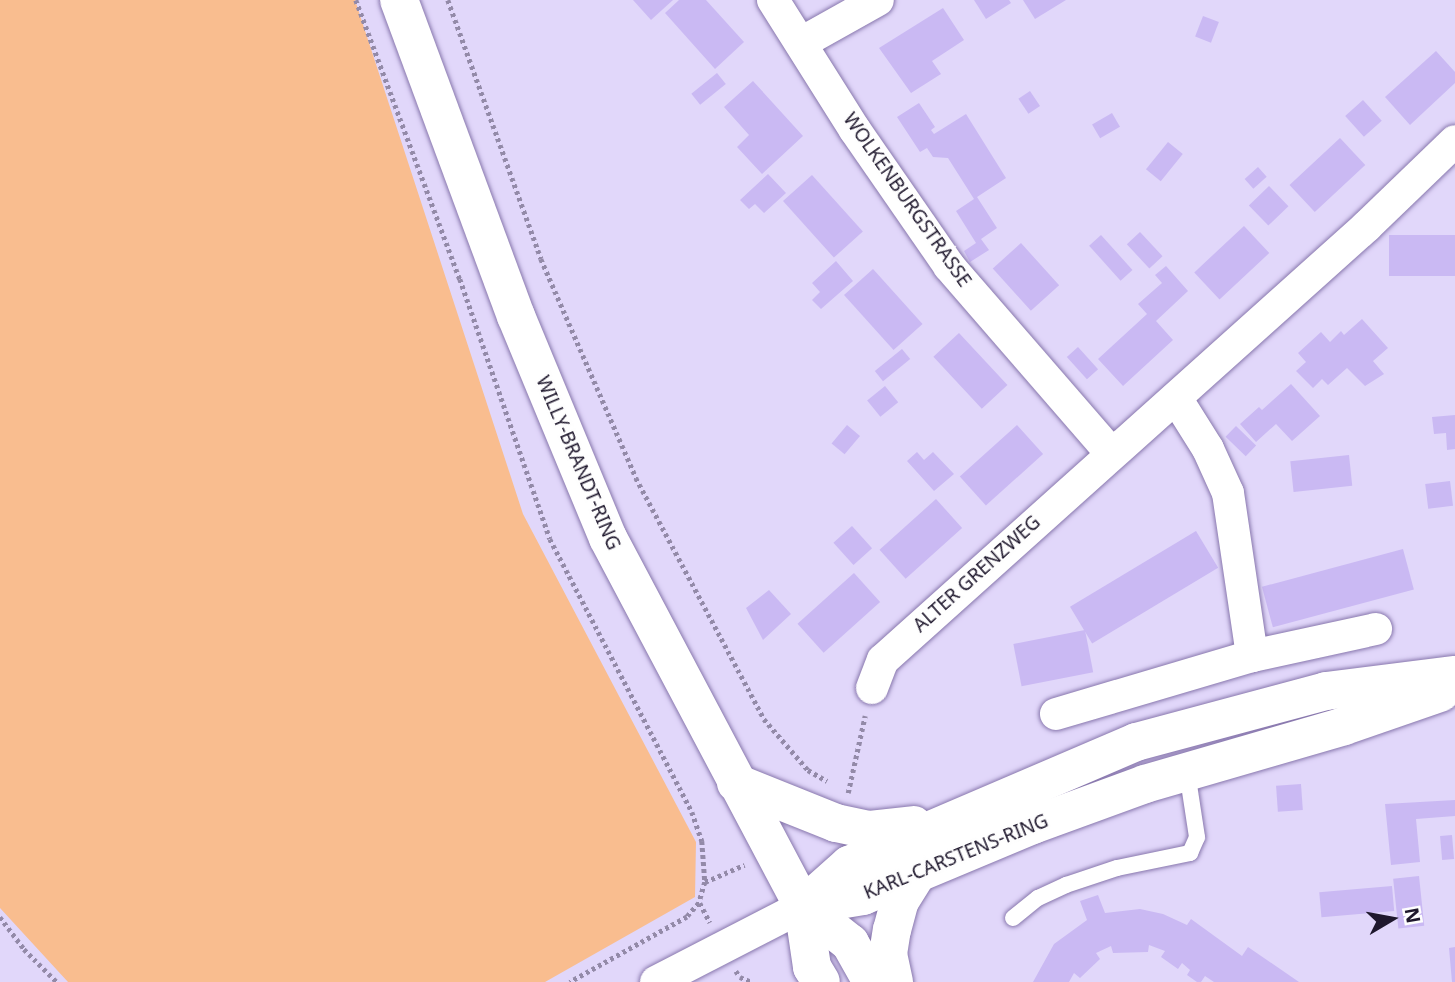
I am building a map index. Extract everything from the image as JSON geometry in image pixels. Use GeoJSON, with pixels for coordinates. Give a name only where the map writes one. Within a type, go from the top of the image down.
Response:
{"type":"FeatureCollection","features":[{"type":"Feature","properties":{"kind":"main road","name":"WILLY-BRANDT-RING"},"geometry":{"type":"LineString","coordinates":[[399,0],[437,109],[516,316],[608,538],[803,906],[812,967],[821,982]]}},
{"type":"Feature","properties":{"kind":"main road","name":"KARL-CARSTENS-RING"},"geometry":{"type":"LineString","coordinates":[[803,906],[849,865],[944,822],[1136,742],[1326,691],[1455,675]]}},
{"type":"Feature","properties":{"kind":"main road","name":"KARL-CARSTENS-RING"},"geometry":{"type":"LineString","coordinates":[[803,906],[863,896],[919,870],[1033,825],[1187,770],[1344,726],[1455,688]]}},
{"type":"Feature","properties":{"kind":"main road"},"geometry":{"type":"LineString","coordinates":[[736,783],[806,813],[870,830],[944,822]]}},
{"type":"Feature","properties":{"kind":"main road"},"geometry":{"type":"LineString","coordinates":[[894,982],[888,954],[892,930],[900,901],[919,870]]}},
{"type":"Feature","properties":{"kind":"main road","name":"WILLY-BRANDT-RING"},"geometry":{"type":"LineString","coordinates":[[803,906],[850,943],[872,982]]}},
{"type":"Feature","properties":{"kind":"street","name":"WOLKENBURGSTRASSE"},"geometry":{"type":"LineString","coordinates":[[773,0],[855,130],[949,266],[1111,453]]}},
{"type":"Feature","properties":{"kind":"street"},"geometry":{"type":"LineString","coordinates":[[801,43],[878,0]]}},
{"type":"Feature","properties":{"kind":"street","name":"ALTER GRENZWEG"},"geometry":{"type":"LineString","coordinates":[[872,688],[883,660],[1367,226],[1455,141]]}},
{"type":"Feature","properties":{"kind":"street"},"geometry":{"type":"LineString","coordinates":[[1176,398],[1208,449],[1228,493],[1252,656]]}},
{"type":"Feature","properties":{"kind":"street"},"geometry":{"type":"LineString","coordinates":[[1056,714],[1252,656],[1376,629]]}},
{"type":"Feature","properties":{"kind":"street"},"geometry":{"type":"LineString","coordinates":[[656,982],[803,906]]}},
{"type":"Feature","properties":{"kind":"lane"},"geometry":{"type":"LineString","coordinates":[[1013,918],[1038,898],[1066,885],[1117,868],[1190,853],[1197,837],[1187,770]]}},
{"type":"Feature","properties":{"kind":"path"},"geometry":{"type":"LineString","coordinates":[[356,0],[460,278],[550,540],[692,812],[702,841],[705,882],[699,903],[687,917],[570,982]]}},
{"type":"Feature","properties":{"kind":"path"},"geometry":{"type":"LineString","coordinates":[[448,0],[541,259],[636,478],[764,719],[808,770],[848,793],[872,688]]}},
{"type":"Feature","properties":{"kind":"path"},"geometry":{"type":"LineString","coordinates":[[0,917],[24,949],[57,982]]}},
{"type":"Feature","properties":{"kind":"path"},"geometry":{"type":"LineString","coordinates":[[740,977],[752,982]]}},
{"type":"Feature","properties":{"kind":"shaded area"},"geometry":{"type":"Polygon","coordinates":[[[0,0],[355,0],[523,514],[696,842],[695,897],[545,982],[68,982],[0,908],[0,0]]]}},
{"type":"Feature","properties":{"kind":"building"},"geometry":{"type":"Polygon","coordinates":[[[633,0],[673,0],[651,20],[633,0]]]}},
{"type":"Feature","properties":{"kind":"building"},"geometry":{"type":"Polygon","coordinates":[[[679,0],[706,0],[744,42],[715,69],[665,13],[679,0]]]}},
{"type":"Feature","properties":{"kind":"building"},"geometry":{"type":"Polygon","coordinates":[[[974,0],[1009,0],[1011,3],[986,19],[974,0]]]}},
{"type":"Feature","properties":{"kind":"building"},"geometry":{"type":"Polygon","coordinates":[[[1023,0],[1066,0],[1035,19],[1023,0]]]}},
{"type":"Feature","properties":{"kind":"building"},"geometry":{"type":"Polygon","coordinates":[[[943,8],[964,40],[932,61],[941,74],[911,93],[879,48],[943,8]]]}},
{"type":"Feature","properties":{"kind":"building"},"geometry":{"type":"Polygon","coordinates":[[[1203,16],[1219,22],[1211,43],[1195,37],[1203,16]]]}},
{"type":"Feature","properties":{"kind":"building"},"geometry":{"type":"Polygon","coordinates":[[[1436,51],[1455,72],[1455,83],[1410,125],[1385,97],[1436,51]]]}},
{"type":"Feature","properties":{"kind":"building"},"geometry":{"type":"Polygon","coordinates":[[[717,73],[726,84],[700,105],[691,94],[717,73]]]}},
{"type":"Feature","properties":{"kind":"building"},"geometry":{"type":"Polygon","coordinates":[[[753,81],[803,136],[762,174],[737,147],[749,135],[724,107],[753,81]]]}},
{"type":"Feature","properties":{"kind":"building"},"geometry":{"type":"Polygon","coordinates":[[[1030,91],[1040,106],[1028,114],[1018,99],[1030,91]]]}},
{"type":"Feature","properties":{"kind":"building"},"geometry":{"type":"Polygon","coordinates":[[[1363,100],[1382,121],[1364,137],[1345,116],[1363,100]]]}},
{"type":"Feature","properties":{"kind":"building"},"geometry":{"type":"Polygon","coordinates":[[[919,103],[935,127],[931,130],[934,134],[966,114],[1006,178],[977,197],[997,228],[981,239],[989,250],[970,262],[964,251],[976,243],[956,211],[974,199],[948,158],[933,157],[927,148],[920,152],[897,117],[919,103]]]}},
{"type":"Feature","properties":{"kind":"building"},"geometry":{"type":"Polygon","coordinates":[[[1112,113],[1120,127],[1100,138],[1092,125],[1112,113]]]}},
{"type":"Feature","properties":{"kind":"building"},"geometry":{"type":"Polygon","coordinates":[[[1340,138],[1365,165],[1315,212],[1290,185],[1340,138]]]}},
{"type":"Feature","properties":{"kind":"building"},"geometry":{"type":"Polygon","coordinates":[[[1168,142],[1183,154],[1161,181],[1146,169],[1168,142]]]}},
{"type":"Feature","properties":{"kind":"building"},"geometry":{"type":"Polygon","coordinates":[[[1258,167],[1267,177],[1253,189],[1245,179],[1258,167]]]}},
{"type":"Feature","properties":{"kind":"building"},"geometry":{"type":"Polygon","coordinates":[[[768,174],[786,193],[764,213],[755,204],[749,209],[740,200],[768,174]]]}},
{"type":"Feature","properties":{"kind":"building"},"geometry":{"type":"Polygon","coordinates":[[[812,175],[863,231],[834,258],[783,201],[812,175]]]}},
{"type":"Feature","properties":{"kind":"building"},"geometry":{"type":"Polygon","coordinates":[[[1269,186],[1288,206],[1268,226],[1249,205],[1269,186]]]}},
{"type":"Feature","properties":{"kind":"building"},"geometry":{"type":"Polygon","coordinates":[[[1244,226],[1269,253],[1220,299],[1194,272],[1244,226]]]}},
{"type":"Feature","properties":{"kind":"building"},"geometry":{"type":"Polygon","coordinates":[[[1140,232],[1163,256],[1149,268],[1127,244],[1140,232]]]}},
{"type":"Feature","properties":{"kind":"building"},"geometry":{"type":"Polygon","coordinates":[[[1101,235],[1132,270],[1121,281],[1089,246],[1101,235]]]}},
{"type":"Feature","properties":{"kind":"building"},"geometry":{"type":"Polygon","coordinates":[[[1389,235],[1455,235],[1455,276],[1389,276],[1389,235]]]}},
{"type":"Feature","properties":{"kind":"building"},"geometry":{"type":"Polygon","coordinates":[[[1021,243],[1059,285],[1031,311],[993,268],[1021,243]]]}},
{"type":"Feature","properties":{"kind":"building"},"geometry":{"type":"Polygon","coordinates":[[[836,261],[853,281],[821,309],[812,300],[820,292],[812,283],[836,261]]]}},
{"type":"Feature","properties":{"kind":"building"},"geometry":{"type":"Polygon","coordinates":[[[1166,266],[1188,291],[1156,321],[1173,340],[1123,386],[1098,359],[1147,314],[1138,304],[1162,283],[1155,275],[1166,266]]]}},
{"type":"Feature","properties":{"kind":"building"},"geometry":{"type":"Polygon","coordinates":[[[873,269],[923,324],[894,350],[844,295],[873,269]]]}},
{"type":"Feature","properties":{"kind":"building"},"geometry":{"type":"Polygon","coordinates":[[[1362,319],[1388,348],[1373,361],[1384,374],[1365,386],[1347,368],[1328,385],[1322,379],[1313,388],[1296,371],[1306,362],[1298,353],[1321,332],[1330,342],[1341,331],[1344,335],[1362,319]]]}},
{"type":"Feature","properties":{"kind":"building"},"geometry":{"type":"Polygon","coordinates":[[[959,333],[1007,385],[982,409],[933,357],[959,333]]]}},
{"type":"Feature","properties":{"kind":"building"},"geometry":{"type":"Polygon","coordinates":[[[1078,347],[1098,369],[1087,379],[1067,357],[1078,347]]]}},
{"type":"Feature","properties":{"kind":"building"},"geometry":{"type":"Polygon","coordinates":[[[902,349],[910,359],[883,381],[875,371],[902,349]]]}},
{"type":"Feature","properties":{"kind":"building"},"geometry":{"type":"Polygon","coordinates":[[[1291,384],[1320,416],[1292,441],[1276,424],[1256,442],[1240,424],[1259,407],[1262,410],[1291,384]]]}},
{"type":"Feature","properties":{"kind":"building"},"geometry":{"type":"Polygon","coordinates":[[[885,386],[898,402],[880,417],[867,400],[885,386]]]}},
{"type":"Feature","properties":{"kind":"building"},"geometry":{"type":"Polygon","coordinates":[[[1455,415],[1455,449],[1447,450],[1446,433],[1434,434],[1432,417],[1455,415]]]}},
{"type":"Feature","properties":{"kind":"building"},"geometry":{"type":"Polygon","coordinates":[[[847,425],[860,436],[845,454],[832,443],[847,425]]]}},
{"type":"Feature","properties":{"kind":"building"},"geometry":{"type":"Polygon","coordinates":[[[1017,425],[1043,454],[986,506],[960,477],[1017,425]]]}},
{"type":"Feature","properties":{"kind":"building"},"geometry":{"type":"Polygon","coordinates":[[[1236,426],[1256,445],[1246,456],[1226,437],[1236,426]]]}},
{"type":"Feature","properties":{"kind":"building"},"geometry":{"type":"Polygon","coordinates":[[[917,452],[924,460],[933,452],[954,474],[934,491],[907,461],[917,452]]]}},
{"type":"Feature","properties":{"kind":"building"},"geometry":{"type":"Polygon","coordinates":[[[1349,455],[1352,486],[1294,492],[1290,461],[1349,455]]]}},
{"type":"Feature","properties":{"kind":"building"},"geometry":{"type":"Polygon","coordinates":[[[1450,481],[1453,506],[1428,509],[1425,484],[1450,481]]]}},
{"type":"Feature","properties":{"kind":"building"},"geometry":{"type":"Polygon","coordinates":[[[936,499],[962,528],[906,579],[880,550],[936,499]]]}},
{"type":"Feature","properties":{"kind":"building"},"geometry":{"type":"Polygon","coordinates":[[[852,526],[872,548],[853,565],[833,543],[852,526]]]}},
{"type":"Feature","properties":{"kind":"building"},"geometry":{"type":"Polygon","coordinates":[[[1196,531],[1218,568],[1092,644],[1070,607],[1196,531]]]}},
{"type":"Feature","properties":{"kind":"building"},"geometry":{"type":"Polygon","coordinates":[[[1403,549],[1414,590],[1273,627],[1262,587],[1403,549]]]}},
{"type":"Feature","properties":{"kind":"building"},"geometry":{"type":"Polygon","coordinates":[[[854,573],[880,602],[824,653],[798,624],[854,573]]]}},
{"type":"Feature","properties":{"kind":"building"},"geometry":{"type":"Polygon","coordinates":[[[769,590],[791,614],[763,640],[746,608],[769,590]]]}},
{"type":"Feature","properties":{"kind":"building"},"geometry":{"type":"Polygon","coordinates":[[[1085,630],[1093,672],[1022,686],[1013,644],[1085,630]]]}},
{"type":"Feature","properties":{"kind":"building"},"geometry":{"type":"Polygon","coordinates":[[[1301,784],[1303,810],[1278,812],[1276,786],[1301,784]]]}},
{"type":"Feature","properties":{"kind":"building"},"geometry":{"type":"Polygon","coordinates":[[[1455,800],[1455,816],[1416,819],[1420,862],[1391,865],[1385,804],[1455,800]]]}},
{"type":"Feature","properties":{"kind":"building"},"geometry":{"type":"Polygon","coordinates":[[[1452,835],[1454,859],[1442,860],[1440,836],[1452,835]]]}},
{"type":"Feature","properties":{"kind":"building"},"geometry":{"type":"Polygon","coordinates":[[[1419,876],[1424,926],[1398,928],[1393,879],[1419,876]]]}},
{"type":"Feature","properties":{"kind":"building"},"geometry":{"type":"Polygon","coordinates":[[[1392,886],[1394,911],[1321,917],[1319,892],[1392,886]]]}},
{"type":"Feature","properties":{"kind":"building"},"geometry":{"type":"Polygon","coordinates":[[[1098,895],[1105,913],[1140,909],[1163,914],[1187,925],[1191,919],[1242,956],[1248,947],[1299,982],[1214,982],[1205,976],[1201,982],[1197,982],[1187,975],[1190,970],[1182,963],[1178,969],[1161,957],[1165,951],[1149,945],[1148,952],[1113,953],[1111,946],[1096,953],[1100,959],[1080,978],[1074,973],[1069,982],[1033,982],[1054,944],[1087,920],[1080,901],[1098,895]]]}},
{"type":"Feature","properties":{"kind":"building"},"geometry":{"type":"Polygon","coordinates":[[[1455,947],[1455,982],[1452,982],[1449,948],[1455,947]]]}}]}
